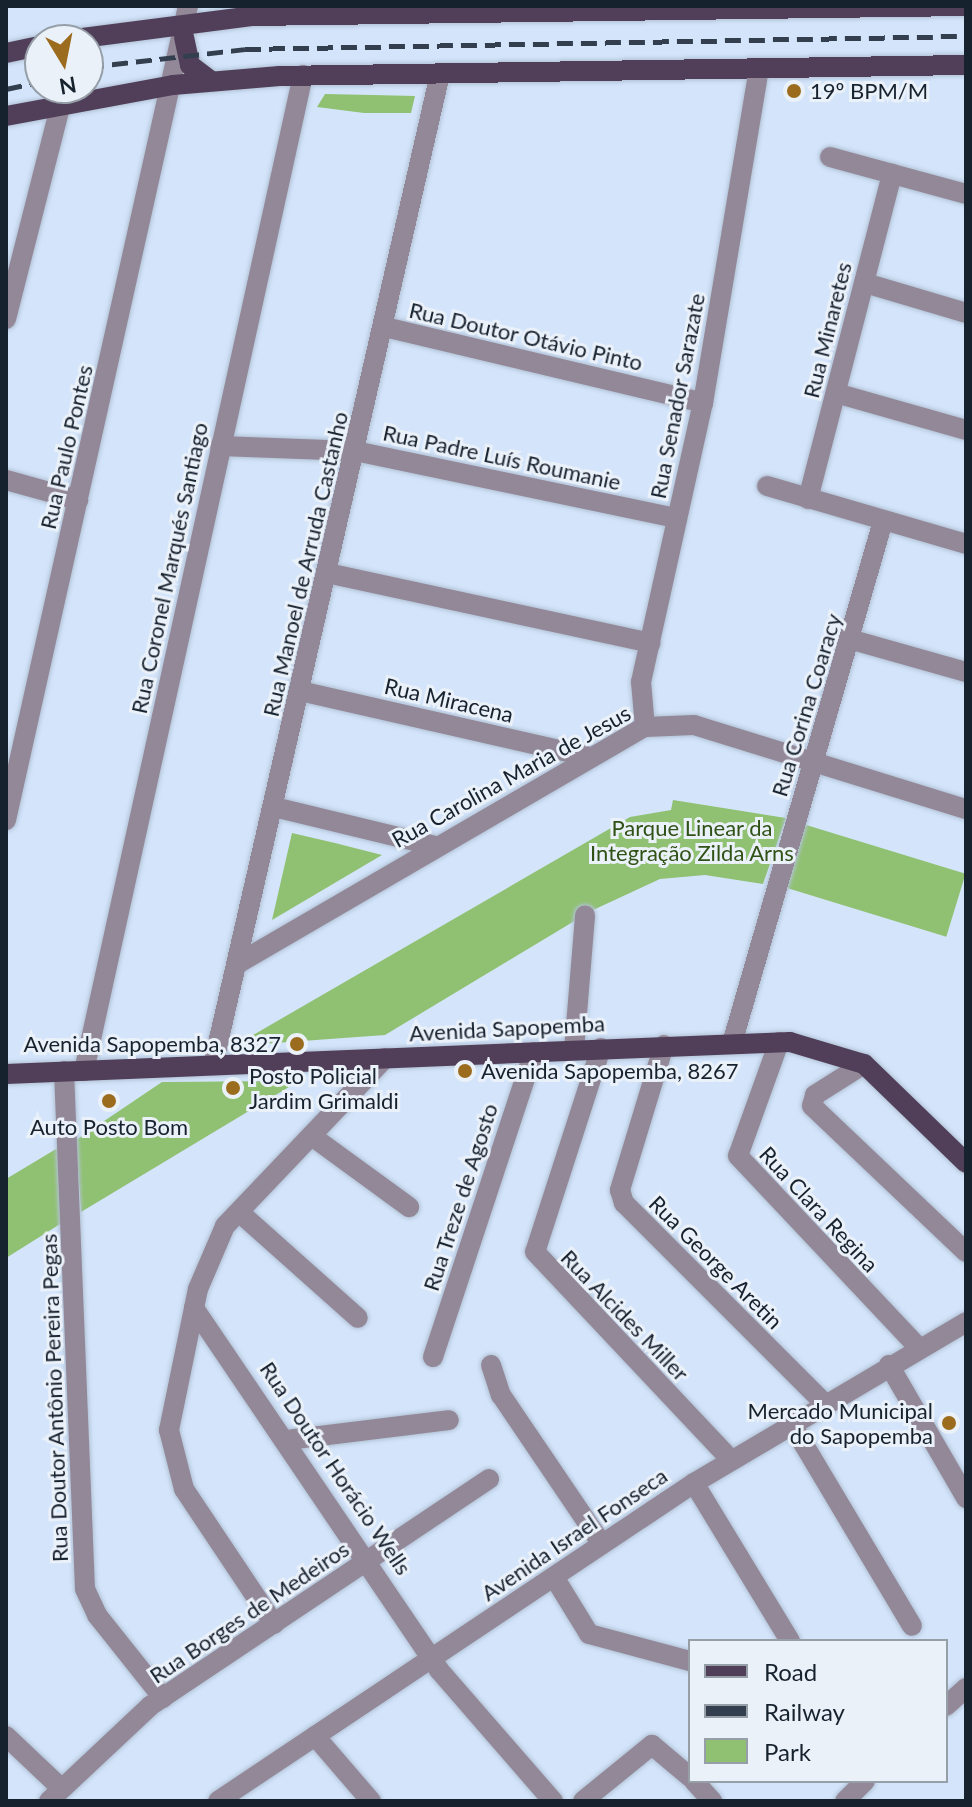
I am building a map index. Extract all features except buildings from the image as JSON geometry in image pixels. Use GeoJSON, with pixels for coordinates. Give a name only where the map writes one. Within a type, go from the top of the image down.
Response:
{"type":"FeatureCollection","features":[{"type":"Feature","properties":{"kind":"main road"},"geometry":{"type":"LineString","coordinates":[[104,34],[187,21],[537,9],[966,6]]}},
{"type":"Feature","properties":{"kind":"main road"},"geometry":{"type":"LineString","coordinates":[[187,21],[190,65],[211,81]]}},
{"type":"Feature","properties":{"kind":"main road"},"geometry":{"type":"LineString","coordinates":[[104,97],[173,85],[303,75],[758,73],[966,65]]}},
{"type":"Feature","properties":{"kind":"main road"},"geometry":{"type":"LineString","coordinates":[[6,116],[61,104]]}},
{"type":"Feature","properties":{"kind":"main road","name":"Avenida Sapopemba"},"geometry":{"type":"LineString","coordinates":[[6,1074],[534,1052],[733,1040],[779,1042],[822,1046],[864,1064],[966,1163]]}},
{"type":"Feature","properties":{"kind":"street","name":"Rua Paulo Pontes"},"geometry":{"type":"LineString","coordinates":[[6,820],[187,21]]}},
{"type":"Feature","properties":{"kind":"street","name":"Rua Senador Sarazate"},"geometry":{"type":"LineString","coordinates":[[645,727],[641,682],[703,403],[758,73]]}},
{"type":"Feature","properties":{"kind":"street","name":"Rua Manoel de Arruda Castanho"},"geometry":{"type":"LineString","coordinates":[[213,1065],[385,327],[440,74]]}},
{"type":"Feature","properties":{"kind":"street","name":"Rua Coronel Marqués Santiago"},"geometry":{"type":"LineString","coordinates":[[74,1071],[303,75]]}},
{"type":"Feature","properties":{"kind":"street"},"geometry":{"type":"LineString","coordinates":[[6,319],[61,104]]}},
{"type":"Feature","properties":{"kind":"street"},"geometry":{"type":"LineString","coordinates":[[830,157],[966,194]]}},
{"type":"Feature","properties":{"kind":"street","name":"Rua Minaretes"},"geometry":{"type":"LineString","coordinates":[[808,499],[892,174]]}},
{"type":"Feature","properties":{"kind":"street"},"geometry":{"type":"LineString","coordinates":[[865,283],[966,313]]}},
{"type":"Feature","properties":{"kind":"street","name":"Rua Doutor Otávio Pinto"},"geometry":{"type":"LineString","coordinates":[[385,327],[703,403]]}},
{"type":"Feature","properties":{"kind":"street"},"geometry":{"type":"LineString","coordinates":[[836,393],[966,430]]}},
{"type":"Feature","properties":{"kind":"street","name":"Rua Padre Luís Roumanie"},"geometry":{"type":"LineString","coordinates":[[220,446],[355,451],[677,518]]}},
{"type":"Feature","properties":{"kind":"street"},"geometry":{"type":"LineString","coordinates":[[6,480],[78,500]]}},
{"type":"Feature","properties":{"kind":"street"},"geometry":{"type":"LineString","coordinates":[[767,486],[966,544]]}},
{"type":"Feature","properties":{"kind":"street","name":"Rua Corina Coaracy"},"geometry":{"type":"LineString","coordinates":[[733,1040],[853,640],[883,521]]}},
{"type":"Feature","properties":{"kind":"street"},"geometry":{"type":"LineString","coordinates":[[327,573],[651,643]]}},
{"type":"Feature","properties":{"kind":"street"},"geometry":{"type":"LineString","coordinates":[[853,640],[966,672]]}},
{"type":"Feature","properties":{"kind":"street","name":"Rua Miracena"},"geometry":{"type":"LineString","coordinates":[[300,691],[587,756]]}},
{"type":"Feature","properties":{"kind":"street","name":"Rua Carolina Maria de Jesus"},"geometry":{"type":"LineString","coordinates":[[237,964],[587,756],[645,727],[694,725],[814,765],[966,809]]}},
{"type":"Feature","properties":{"kind":"street"},"geometry":{"type":"LineString","coordinates":[[274,807],[435,846]]}},
{"type":"Feature","properties":{"kind":"street"},"geometry":{"type":"LineString","coordinates":[[574,1050],[585,915]]}},
{"type":"Feature","properties":{"kind":"street","name":"Rua Clara Regina"},"geometry":{"type":"LineString","coordinates":[[779,1042],[738,1156],[918,1347]]}},
{"type":"Feature","properties":{"kind":"street","name":"Rua George Aretin"},"geometry":{"type":"LineString","coordinates":[[664,1045],[620,1190],[624,1203],[824,1403]]}},
{"type":"Feature","properties":{"kind":"street","name":"Rua Alcides Miller"},"geometry":{"type":"LineString","coordinates":[[601,1048],[535,1252],[731,1460]]}},
{"type":"Feature","properties":{"kind":"street","name":"Rua Treze de Agosto"},"geometry":{"type":"LineString","coordinates":[[433,1357],[534,1052]]}},
{"type":"Feature","properties":{"kind":"street"},"geometry":{"type":"LineString","coordinates":[[274,1624],[184,1489],[168,1447],[194,1308],[214,1246],[239,1212],[385,1058]]}},
{"type":"Feature","properties":{"kind":"street"},"geometry":{"type":"LineString","coordinates":[[864,1064],[815,1095],[812,1106],[966,1252]]}},
{"type":"Feature","properties":{"kind":"street","name":"Rua Doutor Antônio Pereira Pegas"},"geometry":{"type":"LineString","coordinates":[[74,1071],[85,1589],[97,1615],[163,1698]]}},
{"type":"Feature","properties":{"kind":"street"},"geometry":{"type":"LineString","coordinates":[[313,1137],[409,1207]]}},
{"type":"Feature","properties":{"kind":"street"},"geometry":{"type":"LineString","coordinates":[[239,1212],[358,1318]]}},
{"type":"Feature","properties":{"kind":"street","name":"Rua Doutor Horácio Wells"},"geometry":{"type":"LineString","coordinates":[[194,1308],[287,1440],[432,1659],[553,1801]]}},
{"type":"Feature","properties":{"kind":"street","name":"Avenida Israel Fonseca"},"geometry":{"type":"LineString","coordinates":[[218,1801],[694,1483],[918,1347],[966,1322]]}},
{"type":"Feature","properties":{"kind":"street"},"geometry":{"type":"LineString","coordinates":[[491,1365],[501,1395],[602,1544]]}},
{"type":"Feature","properties":{"kind":"street"},"geometry":{"type":"LineString","coordinates":[[889,1365],[966,1498]]}},
{"type":"Feature","properties":{"kind":"street"},"geometry":{"type":"LineString","coordinates":[[287,1440],[449,1420]]}},
{"type":"Feature","properties":{"kind":"street"},"geometry":{"type":"LineString","coordinates":[[791,1423],[912,1626]]}},
{"type":"Feature","properties":{"kind":"street","name":"Rua Borges de Medeiros"},"geometry":{"type":"LineString","coordinates":[[55,1795],[163,1698],[489,1479]]}},
{"type":"Feature","properties":{"kind":"street"},"geometry":{"type":"LineString","coordinates":[[694,1483],[789,1639]]}},
{"type":"Feature","properties":{"kind":"street"},"geometry":{"type":"LineString","coordinates":[[554,1577],[589,1634],[688,1660]]}},
{"type":"Feature","properties":{"kind":"street"},"geometry":{"type":"LineString","coordinates":[[948,1704],[965,1691]]}},
{"type":"Feature","properties":{"kind":"street"},"geometry":{"type":"LineString","coordinates":[[6,1736],[55,1795]]}},
{"type":"Feature","properties":{"kind":"street"},"geometry":{"type":"LineString","coordinates":[[315,1736],[371,1801]]}},
{"type":"Feature","properties":{"kind":"street"},"geometry":{"type":"LineString","coordinates":[[583,1801],[652,1745],[688,1776]]}},
{"type":"Feature","properties":{"kind":"street"},"geometry":{"type":"LineString","coordinates":[[696,1783],[712,1801]]}},
{"type":"Feature","properties":{"kind":"street"},"geometry":{"type":"LineString","coordinates":[[845,1801],[863,1783]]}},
{"type":"Feature","properties":{"kind":"green space"},"geometry":{"type":"Polygon","coordinates":[[[325,94],[415,96],[411,113],[364,113],[317,107],[325,94]]]}},
{"type":"Feature","properties":{"kind":"green space","name":"Parque Linear da Integração Zilda Arns"},"geometry":{"type":"Polygon","coordinates":[[[673,800],[786,818],[763,884],[705,875],[660,879],[591,911],[385,1035],[234,1046],[630,817],[671,810],[673,800]]]}},
{"type":"Feature","properties":{"kind":"green space","name":"Parque Linear da Integração Zilda Arns"},"geometry":{"type":"Polygon","coordinates":[[[803,824],[966,874],[946,937],[784,887],[803,824]]]}},
{"type":"Feature","properties":{"kind":"green space"},"geometry":{"type":"Polygon","coordinates":[[[292,833],[335,843],[382,855],[272,920],[292,833]]]}},
{"type":"Feature","properties":{"kind":"green space"},"geometry":{"type":"Polygon","coordinates":[[[299,1081],[81,1212],[76,1140],[162,1082],[299,1081]]]}},
{"type":"Feature","properties":{"kind":"green space"},"geometry":{"type":"Polygon","coordinates":[[[61,1146],[65,1221],[6,1258],[6,1179],[61,1146]]]}},
{"type":"Feature","properties":{"kind":"railway"},"geometry":{"type":"LineString","coordinates":[[104,65],[245,49],[966,36]]}},
{"type":"Feature","properties":{"kind":"railway"},"geometry":{"type":"LineString","coordinates":[[6,89],[24,85]]}},
{"type":"Feature","properties":{"kind":"place","name":"19º BPM/M"},"geometry":{"type":"Point","coordinates":[794,91]}},
{"type":"Feature","properties":{"kind":"place","name":"Avenida Sapopemba, 8327"},"geometry":{"type":"Point","coordinates":[297,1044]}},
{"type":"Feature","properties":{"kind":"place","name":"Avenida Sapopemba, 8267"},"geometry":{"type":"Point","coordinates":[465,1071]}},
{"type":"Feature","properties":{"kind":"place","name":"Posto Policial Jardim Grimaldi"},"geometry":{"type":"Point","coordinates":[233,1088]}},
{"type":"Feature","properties":{"kind":"place","name":"Auto Posto Bom"},"geometry":{"type":"Point","coordinates":[109,1101]}},
{"type":"Feature","properties":{"kind":"place","name":"Mercado Municipal do Sapopemba"},"geometry":{"type":"Point","coordinates":[949,1423]}}]}
